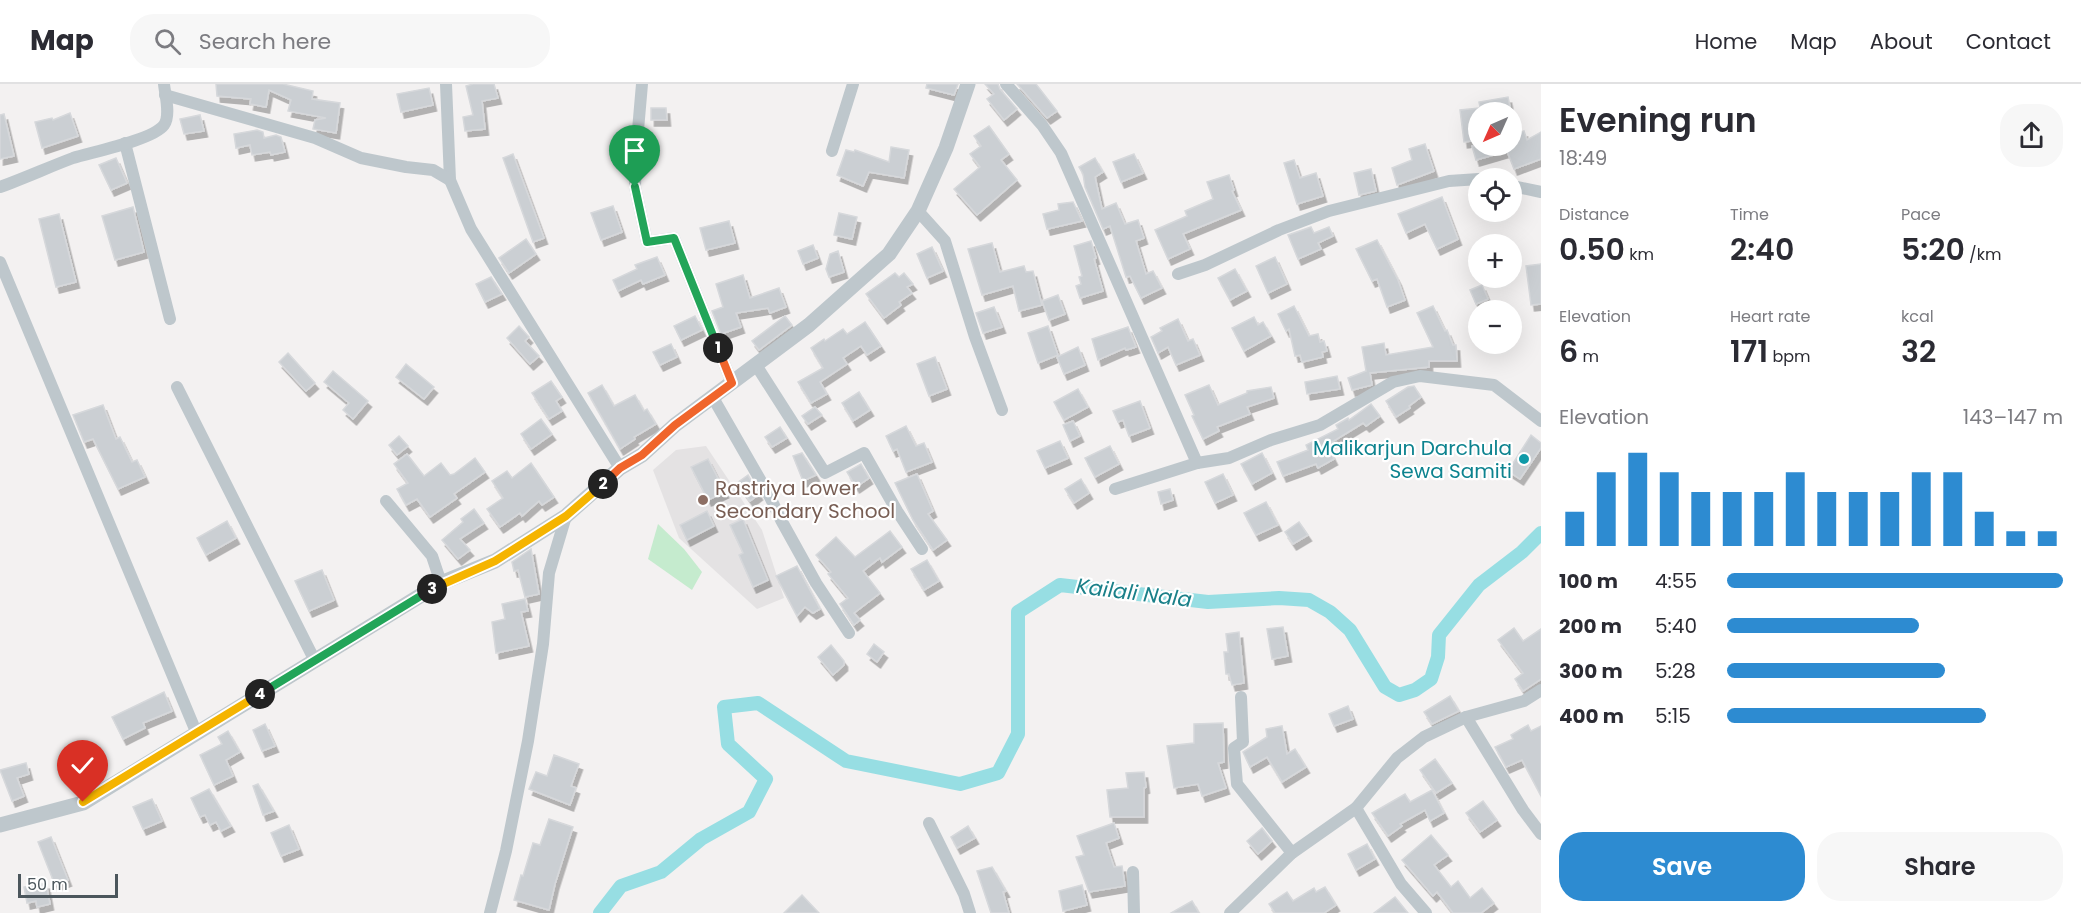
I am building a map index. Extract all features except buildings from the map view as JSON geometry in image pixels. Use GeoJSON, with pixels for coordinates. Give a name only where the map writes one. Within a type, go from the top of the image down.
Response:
{"type":"FeatureCollection","features":[{"type":"Feature","properties":{"kind":"street"},"geometry":{"type":"LineString","coordinates":[[446,84],[450,180],[471,229],[620,468]]}},
{"type":"Feature","properties":{"kind":"street"},"geometry":{"type":"LineString","coordinates":[[642,84],[635,187],[647,242],[674,238],[732,383]]}},
{"type":"Feature","properties":{"kind":"street"},"geometry":{"type":"LineString","coordinates":[[832,151],[853,84]]}},
{"type":"Feature","properties":{"kind":"street"},"geometry":{"type":"LineString","coordinates":[[0,825],[83,802],[441,584],[495,561],[566,516],[620,468],[642,455],[712,396],[809,325],[889,254],[918,211],[946,148],[968,84]]}},
{"type":"Feature","properties":{"kind":"street"},"geometry":{"type":"LineString","coordinates":[[1006,84],[1042,125],[1061,153],[1197,464]]}},
{"type":"Feature","properties":{"kind":"street"},"geometry":{"type":"LineString","coordinates":[[0,187],[76,157],[94,154],[154,132],[164,124],[167,114],[164,90],[315,138],[361,158],[433,170],[450,180]]}},
{"type":"Feature","properties":{"kind":"street"},"geometry":{"type":"LineString","coordinates":[[125,143],[170,319]]}},
{"type":"Feature","properties":{"kind":"street"},"geometry":{"type":"LineString","coordinates":[[1178,274],[1205,265],[1280,230],[1329,211],[1449,181],[1468,180]]}},
{"type":"Feature","properties":{"kind":"street"},"geometry":{"type":"LineString","coordinates":[[1522,188],[1541,192]]}},
{"type":"Feature","properties":{"kind":"street"},"geometry":{"type":"LineString","coordinates":[[918,211],[945,241],[975,337],[1002,410]]}},
{"type":"Feature","properties":{"kind":"street"},"geometry":{"type":"LineString","coordinates":[[0,262],[197,734]]}},
{"type":"Feature","properties":{"kind":"street"},"geometry":{"type":"LineString","coordinates":[[756,365],[825,474],[864,453],[922,549]]}},
{"type":"Feature","properties":{"kind":"street"},"geometry":{"type":"LineString","coordinates":[[1115,489],[1197,464],[1229,458],[1271,440],[1320,425],[1393,382],[1420,376],[1494,385],[1541,421]]}},
{"type":"Feature","properties":{"kind":"street"},"geometry":{"type":"LineString","coordinates":[[177,387],[314,660]]}},
{"type":"Feature","properties":{"kind":"street"},"geometry":{"type":"LineString","coordinates":[[712,396],[770,497],[816,584],[849,633]]}},
{"type":"Feature","properties":{"kind":"street"},"geometry":{"type":"LineString","coordinates":[[386,501],[432,556],[441,584]]}},
{"type":"Feature","properties":{"kind":"street"},"geometry":{"type":"LineString","coordinates":[[490,913],[506,851],[528,741],[543,644],[549,573],[566,516]]}},
{"type":"Feature","properties":{"kind":"street"},"geometry":{"type":"LineString","coordinates":[[1230,913],[1292,853],[1356,808],[1397,758],[1424,737],[1466,717],[1524,701],[1541,690]]}},
{"type":"Feature","properties":{"kind":"street"},"geometry":{"type":"LineString","coordinates":[[1240,697],[1243,742],[1234,748],[1238,784],[1292,853]]}},
{"type":"Feature","properties":{"kind":"street"},"geometry":{"type":"LineString","coordinates":[[1466,717],[1523,810],[1541,834]]}},
{"type":"Feature","properties":{"kind":"street"},"geometry":{"type":"LineString","coordinates":[[1356,808],[1401,884],[1426,913]]}},
{"type":"Feature","properties":{"kind":"street"},"geometry":{"type":"LineString","coordinates":[[929,823],[964,894],[970,913]]}},
{"type":"Feature","properties":{"kind":"street"},"geometry":{"type":"LineString","coordinates":[[1133,872],[1134,913]]}},
{"type":"Feature","properties":{"kind":"shaded area","name":"Rastriya Lower Secondary School"},"geometry":{"type":"Polygon","coordinates":[[[706,446],[762,530],[784,598],[757,609],[679,538],[653,470],[676,450],[706,446]]]}},
{"type":"Feature","properties":{"kind":"green space"},"geometry":{"type":"Polygon","coordinates":[[[658,524],[684,549],[702,572],[692,590],[648,559],[658,524]]]}},
{"type":"Feature","properties":{"kind":"waterway","name":"Kailali Nala"},"geometry":{"type":"LineString","coordinates":[[600,913],[621,886],[661,872],[701,839],[749,812],[766,779],[728,744],[724,707],[758,703],[846,761],[960,784],[998,773],[1018,734],[1018,612],[1060,585],[1208,602],[1279,598],[1309,600],[1330,612],[1350,630],[1385,687],[1399,695],[1415,690],[1431,679],[1438,657],[1439,635],[1479,585],[1522,552],[1541,533]]}},
{"type":"Feature","properties":{"kind":"place","name":"Malikarjun Darchula Sewa Samiti"},"geometry":{"type":"Point","coordinates":[1524,459]}},
{"type":"Feature","properties":{"kind":"place","name":"Rastriya Lower Secondary School"},"geometry":{"type":"Point","coordinates":[703,500]}},
{"type":"Feature","properties":{"kind":"route"},"geometry":{"type":"LineString","coordinates":[[83,802],[441,584],[495,561],[566,516],[620,468],[642,455],[675,425],[732,383],[674,238],[647,242],[635,187]]}}]}
